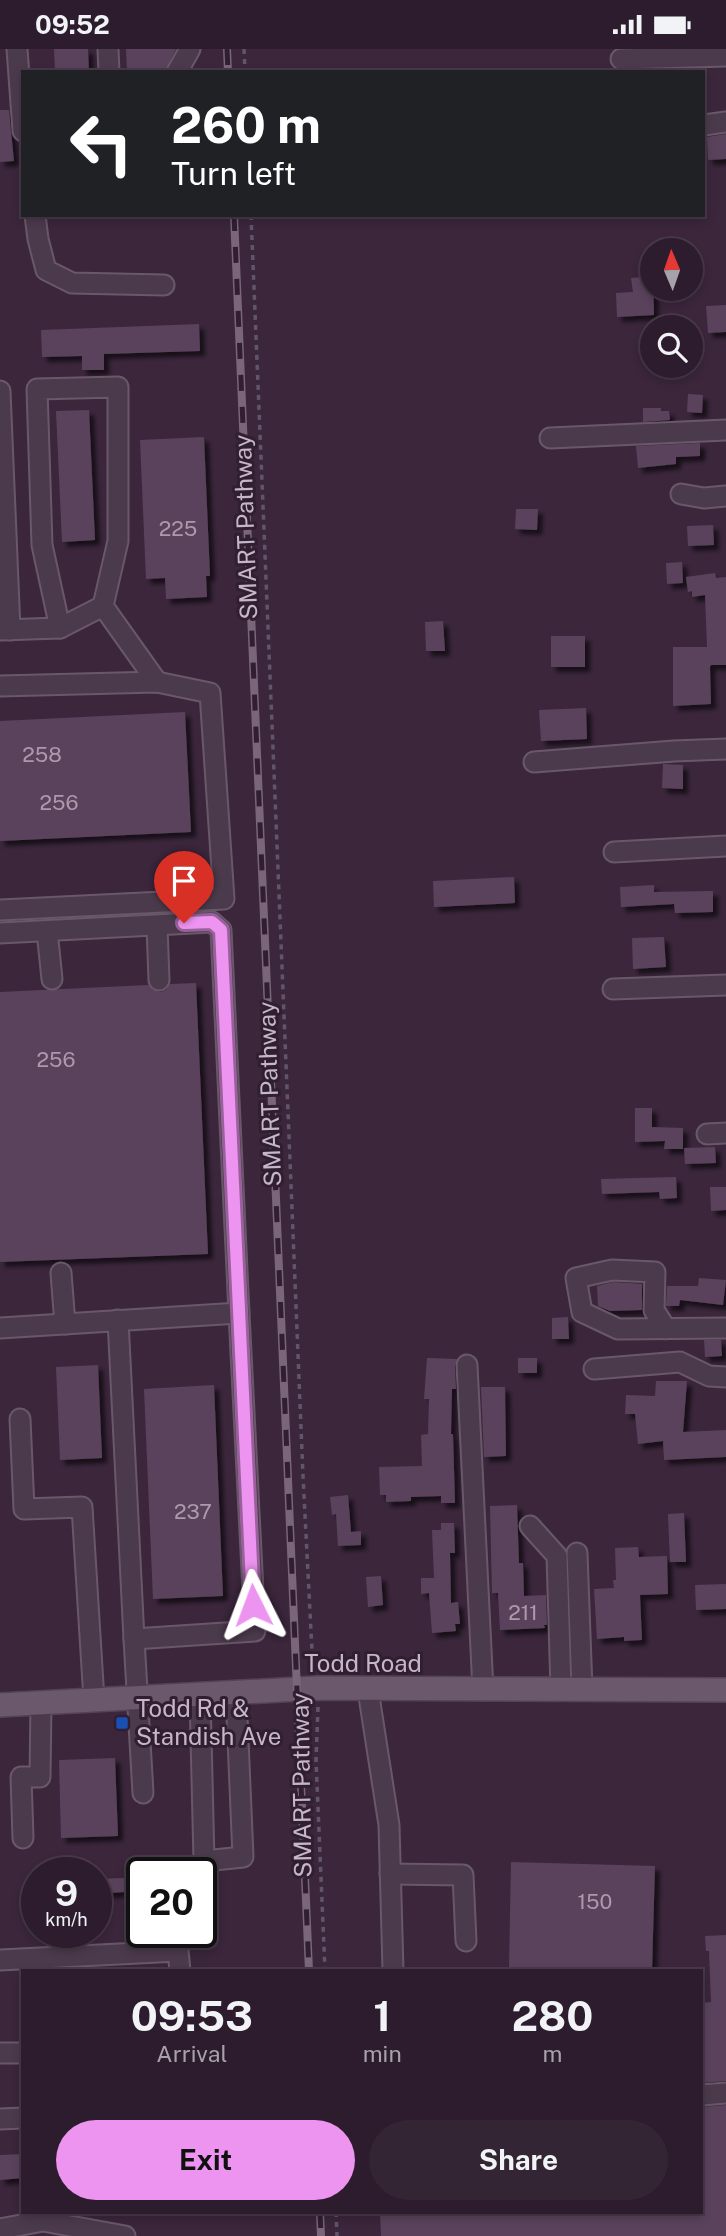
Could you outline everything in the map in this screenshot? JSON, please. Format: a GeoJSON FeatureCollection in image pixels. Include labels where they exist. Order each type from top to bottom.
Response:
{"type":"FeatureCollection","features":[{"type":"Feature","properties":{"kind":"main road","name":"Todd Road"},"geometry":{"type":"LineString","coordinates":[[0,1705],[318,1688],[726,1690]]}},
{"type":"Feature","properties":{"kind":"street"},"geometry":{"type":"LineString","coordinates":[[17,49],[21,104]]}},
{"type":"Feature","properties":{"kind":"street"},"geometry":{"type":"LineString","coordinates":[[108,49],[109,70]]}},
{"type":"Feature","properties":{"kind":"street"},"geometry":{"type":"LineString","coordinates":[[178,70],[190,49]]}},
{"type":"Feature","properties":{"kind":"street"},"geometry":{"type":"LineString","coordinates":[[621,59],[726,56]]}},
{"type":"Feature","properties":{"kind":"street"},"geometry":{"type":"LineString","coordinates":[[705,125],[726,122]]}},
{"type":"Feature","properties":{"kind":"street"},"geometry":{"type":"LineString","coordinates":[[35,217],[46,270],[72,283],[164,285]]}},
{"type":"Feature","properties":{"kind":"street"},"geometry":{"type":"LineString","coordinates":[[60,628],[42,545],[37,389],[118,387],[118,541],[103,606],[157,682]]}},
{"type":"Feature","properties":{"kind":"street"},"geometry":{"type":"LineString","coordinates":[[0,391],[5,630],[60,628],[103,606]]}},
{"type":"Feature","properties":{"kind":"street"},"geometry":{"type":"LineString","coordinates":[[550,438],[726,430]]}},
{"type":"Feature","properties":{"kind":"street"},"geometry":{"type":"LineString","coordinates":[[681,494],[704,498],[726,496]]}},
{"type":"Feature","properties":{"kind":"street"},"geometry":{"type":"LineString","coordinates":[[0,687],[157,682],[210,693],[224,899],[0,910]]}},
{"type":"Feature","properties":{"kind":"street"},"geometry":{"type":"LineString","coordinates":[[534,762],[726,749]]}},
{"type":"Feature","properties":{"kind":"street"},"geometry":{"type":"LineString","coordinates":[[614,852],[726,846]]}},
{"type":"Feature","properties":{"kind":"street"},"geometry":{"type":"LineString","coordinates":[[0,933],[212,922],[221,930],[255,1632],[134,1639]]}},
{"type":"Feature","properties":{"kind":"street"},"geometry":{"type":"LineString","coordinates":[[157,926],[159,980]]}},
{"type":"Feature","properties":{"kind":"street"},"geometry":{"type":"LineString","coordinates":[[47,931],[52,979]]}},
{"type":"Feature","properties":{"kind":"street"},"geometry":{"type":"LineString","coordinates":[[613,989],[726,985]]}},
{"type":"Feature","properties":{"kind":"street"},"geometry":{"type":"LineString","coordinates":[[666,1329],[654,1310],[655,1272],[612,1271],[576,1278],[582,1312],[618,1329],[666,1329],[726,1328]]}},
{"type":"Feature","properties":{"kind":"street"},"geometry":{"type":"LineString","coordinates":[[61,1273],[65,1324]]}},
{"type":"Feature","properties":{"kind":"street"},"geometry":{"type":"LineString","coordinates":[[0,1328],[239,1313]]}},
{"type":"Feature","properties":{"kind":"street"},"geometry":{"type":"LineString","coordinates":[[118,1321],[143,1793]]}},
{"type":"Feature","properties":{"kind":"street"},"geometry":{"type":"LineString","coordinates":[[594,1369],[680,1362],[709,1376],[726,1377]]}},
{"type":"Feature","properties":{"kind":"street"},"geometry":{"type":"LineString","coordinates":[[467,1365],[482,1690]]}},
{"type":"Feature","properties":{"kind":"street"},"geometry":{"type":"LineString","coordinates":[[20,1419],[24,1509],[82,1507],[94,1700]]}},
{"type":"Feature","properties":{"kind":"street"},"geometry":{"type":"LineString","coordinates":[[530,1527],[556,1556],[571,1690]]}},
{"type":"Feature","properties":{"kind":"street"},"geometry":{"type":"LineString","coordinates":[[571,1690],[577,1553]]}},
{"type":"Feature","properties":{"kind":"street"},"geometry":{"type":"LineString","coordinates":[[368,1690],[389,1825],[393,1969]]}},
{"type":"Feature","properties":{"kind":"street"},"geometry":{"type":"LineString","coordinates":[[200,1695],[205,1861],[243,1857],[236,1693]]}},
{"type":"Feature","properties":{"kind":"street"},"geometry":{"type":"LineString","coordinates":[[23,1838],[21,1777],[40,1777],[41,1703]]}},
{"type":"Feature","properties":{"kind":"street"},"geometry":{"type":"LineString","coordinates":[[390,1874],[463,1875],[466,1941]]}},
{"type":"Feature","properties":{"kind":"street"},"geometry":{"type":"LineString","coordinates":[[0,1959],[178,1951],[180,1969]]}},
{"type":"Feature","properties":{"kind":"street"},"geometry":{"type":"LineString","coordinates":[[0,2053],[21,2053]]}},
{"type":"Feature","properties":{"kind":"street"},"geometry":{"type":"LineString","coordinates":[[703,2095],[726,2094]]}},
{"type":"Feature","properties":{"kind":"street"},"geometry":{"type":"LineString","coordinates":[[0,2119],[21,2118]]}},
{"type":"Feature","properties":{"kind":"street"},"geometry":{"type":"LineString","coordinates":[[0,2229],[43,2221],[125,2236]]}},
{"type":"Feature","properties":{"kind":"path"},"geometry":{"type":"LineString","coordinates":[[244,49],[245,70]]}},
{"type":"Feature","properties":{"kind":"path","name":"SMART Pathway"},"geometry":{"type":"LineString","coordinates":[[251,217],[303,1476],[312,1651],[318,1688],[316,1760],[325,1969]]}},
{"type":"Feature","properties":{"kind":"path"},"geometry":{"type":"LineString","coordinates":[[336,2214],[337,2236]]}},
{"type":"Feature","properties":{"kind":"building"},"geometry":{"type":"Polygon","coordinates":[[[54,49],[88,49],[89,70],[55,70],[54,49]]]}},
{"type":"Feature","properties":{"kind":"building"},"geometry":{"type":"Polygon","coordinates":[[[126,49],[176,49],[166,70],[127,70],[126,49]]]}},
{"type":"Feature","properties":{"kind":"building"},"geometry":{"type":"Polygon","coordinates":[[[0,110],[9,110],[14,161],[0,162],[0,110]]]}},
{"type":"Feature","properties":{"kind":"building"},"geometry":{"type":"Polygon","coordinates":[[[726,134],[726,159],[708,160],[707,137],[726,134]]]}},
{"type":"Feature","properties":{"kind":"building"},"geometry":{"type":"Polygon","coordinates":[[[640,277],[640,301],[654,301],[654,315],[617,317],[616,293],[633,292],[631,278],[640,277]]]}},
{"type":"Feature","properties":{"kind":"building"},"geometry":{"type":"Polygon","coordinates":[[[726,305],[726,332],[708,333],[706,306],[726,305]]]}},
{"type":"Feature","properties":{"kind":"building"},"geometry":{"type":"Polygon","coordinates":[[[199,324],[200,351],[104,354],[104,370],[82,370],[82,356],[42,357],[41,330],[199,324]]]}},
{"type":"Feature","properties":{"kind":"building"},"geometry":{"type":"Polygon","coordinates":[[[688,394],[703,395],[702,413],[687,412],[688,394]]]}},
{"type":"Feature","properties":{"kind":"building"},"geometry":{"type":"Polygon","coordinates":[[[643,408],[669,411],[670,420],[643,422],[643,408]]]}},
{"type":"Feature","properties":{"kind":"building"},"geometry":{"type":"Polygon","coordinates":[[[89,410],[95,540],[62,542],[56,411],[89,410]]]}},
{"type":"Feature","properties":{"kind":"building"},"geometry":{"type":"Polygon","coordinates":[[[204,437],[210,576],[206,576],[207,597],[166,599],[165,578],[146,579],[140,440],[204,437]]]}},
{"type":"Feature","properties":{"kind":"building"},"geometry":{"type":"Polygon","coordinates":[[[700,443],[700,456],[676,457],[676,464],[638,468],[636,446],[700,443]]]}},
{"type":"Feature","properties":{"kind":"building"},"geometry":{"type":"Polygon","coordinates":[[[516,509],[538,509],[537,530],[515,529],[516,509]]]}},
{"type":"Feature","properties":{"kind":"building"},"geometry":{"type":"Polygon","coordinates":[[[713,525],[714,545],[688,546],[687,526],[713,525]]]}},
{"type":"Feature","properties":{"kind":"building"},"geometry":{"type":"Polygon","coordinates":[[[682,562],[683,583],[667,584],[666,563],[682,562]]]}},
{"type":"Feature","properties":{"kind":"building"},"geometry":{"type":"Polygon","coordinates":[[[715,573],[716,578],[726,577],[726,665],[710,667],[711,704],[673,706],[673,647],[707,647],[705,595],[692,597],[692,591],[688,592],[686,577],[715,573]]]}},
{"type":"Feature","properties":{"kind":"building"},"geometry":{"type":"Polygon","coordinates":[[[443,621],[445,651],[426,651],[425,622],[443,621]]]}},
{"type":"Feature","properties":{"kind":"building"},"geometry":{"type":"Polygon","coordinates":[[[551,636],[585,636],[585,667],[551,667],[551,636]]]}},
{"type":"Feature","properties":{"kind":"building"},"geometry":{"type":"Polygon","coordinates":[[[586,708],[587,739],[541,741],[539,710],[586,708]]]}},
{"type":"Feature","properties":{"kind":"building"},"geometry":{"type":"Polygon","coordinates":[[[185,712],[191,832],[0,841],[0,721],[185,712]]]}},
{"type":"Feature","properties":{"kind":"building"},"geometry":{"type":"Polygon","coordinates":[[[663,764],[683,765],[683,789],[662,788],[663,764]]]}},
{"type":"Feature","properties":{"kind":"building"},"geometry":{"type":"Polygon","coordinates":[[[514,877],[515,903],[434,907],[433,881],[514,877]]]}},
{"type":"Feature","properties":{"kind":"building"},"geometry":{"type":"Polygon","coordinates":[[[654,885],[654,892],[713,891],[713,912],[675,913],[674,904],[621,907],[620,887],[654,885]]]}},
{"type":"Feature","properties":{"kind":"building"},"geometry":{"type":"Polygon","coordinates":[[[664,937],[666,967],[633,969],[632,938],[664,937]]]}},
{"type":"Feature","properties":{"kind":"building"},"geometry":{"type":"Polygon","coordinates":[[[196,983],[208,1254],[0,1262],[0,992],[148,985],[160,992],[166,990],[170,984],[196,983]]]}},
{"type":"Feature","properties":{"kind":"building"},"geometry":{"type":"Polygon","coordinates":[[[635,1108],[652,1108],[652,1127],[683,1128],[683,1149],[664,1149],[665,1141],[635,1142],[635,1108]]]}},
{"type":"Feature","properties":{"kind":"building"},"geometry":{"type":"Polygon","coordinates":[[[715,1147],[716,1163],[685,1164],[684,1148],[715,1147]]]}},
{"type":"Feature","properties":{"kind":"building"},"geometry":{"type":"Polygon","coordinates":[[[676,1177],[677,1198],[660,1199],[659,1192],[602,1194],[601,1179],[676,1177]]]}},
{"type":"Feature","properties":{"kind":"building"},"geometry":{"type":"Polygon","coordinates":[[[710,1187],[726,1187],[726,1210],[711,1211],[710,1187]]]}},
{"type":"Feature","properties":{"kind":"building"},"geometry":{"type":"Polygon","coordinates":[[[699,1278],[726,1280],[723,1305],[680,1300],[679,1306],[666,1306],[667,1286],[698,1286],[699,1278]]]}},
{"type":"Feature","properties":{"kind":"building"},"geometry":{"type":"Polygon","coordinates":[[[613,1282],[642,1284],[642,1310],[610,1311],[598,1306],[597,1286],[613,1282]]]}},
{"type":"Feature","properties":{"kind":"building"},"geometry":{"type":"Polygon","coordinates":[[[568,1317],[569,1339],[552,1339],[552,1318],[568,1317]]]}},
{"type":"Feature","properties":{"kind":"building"},"geometry":{"type":"Polygon","coordinates":[[[704,1340],[721,1340],[722,1356],[705,1357],[704,1340]]]}},
{"type":"Feature","properties":{"kind":"building"},"geometry":{"type":"Polygon","coordinates":[[[427,1358],[457,1359],[456,1389],[452,1389],[451,1434],[455,1503],[441,1503],[441,1496],[411,1497],[411,1501],[386,1502],[386,1495],[380,1495],[379,1467],[422,1466],[421,1435],[428,1434],[429,1399],[424,1399],[427,1358]]]}},
{"type":"Feature","properties":{"kind":"building"},"geometry":{"type":"Polygon","coordinates":[[[518,1358],[537,1358],[537,1373],[518,1373],[518,1358]]]}},
{"type":"Feature","properties":{"kind":"building"},"geometry":{"type":"Polygon","coordinates":[[[98,1365],[102,1458],[60,1460],[56,1367],[98,1365]]]}},
{"type":"Feature","properties":{"kind":"building"},"geometry":{"type":"Polygon","coordinates":[[[656,1381],[687,1381],[683,1432],[726,1430],[726,1457],[664,1460],[663,1441],[638,1444],[635,1414],[625,1414],[626,1395],[655,1396],[656,1381]]]}},
{"type":"Feature","properties":{"kind":"building"},"geometry":{"type":"Polygon","coordinates":[[[214,1385],[223,1596],[153,1599],[144,1389],[214,1385]]]}},
{"type":"Feature","properties":{"kind":"building"},"geometry":{"type":"Polygon","coordinates":[[[481,1387],[505,1387],[506,1456],[484,1457],[481,1387]]]}},
{"type":"Feature","properties":{"kind":"building"},"geometry":{"type":"Polygon","coordinates":[[[348,1495],[351,1532],[361,1531],[361,1545],[338,1546],[336,1514],[332,1515],[330,1497],[348,1495]]]}},
{"type":"Feature","properties":{"kind":"building"},"geometry":{"type":"Polygon","coordinates":[[[517,1505],[519,1563],[523,1563],[524,1596],[546,1595],[547,1625],[544,1625],[545,1628],[500,1630],[498,1593],[492,1593],[490,1506],[517,1505]]]}},
{"type":"Feature","properties":{"kind":"building"},"geometry":{"type":"Polygon","coordinates":[[[684,1513],[686,1562],[670,1562],[668,1514],[684,1513]]]}},
{"type":"Feature","properties":{"kind":"building"},"geometry":{"type":"Polygon","coordinates":[[[441,1523],[454,1523],[455,1553],[450,1553],[451,1603],[458,1602],[460,1624],[455,1624],[456,1631],[432,1633],[429,1593],[421,1594],[421,1578],[434,1578],[432,1530],[441,1530],[441,1523]]]}},
{"type":"Feature","properties":{"kind":"building"},"geometry":{"type":"Polygon","coordinates":[[[638,1547],[639,1557],[667,1556],[668,1594],[640,1595],[642,1640],[624,1641],[624,1637],[597,1639],[594,1589],[614,1588],[615,1548],[638,1547]]]}},
{"type":"Feature","properties":{"kind":"building"},"geometry":{"type":"Polygon","coordinates":[[[381,1576],[383,1605],[368,1607],[366,1577],[381,1576]]]}},
{"type":"Feature","properties":{"kind":"building"},"geometry":{"type":"Polygon","coordinates":[[[726,1584],[726,1609],[696,1610],[695,1585],[726,1584]]]}},
{"type":"Feature","properties":{"kind":"building"},"geometry":{"type":"Polygon","coordinates":[[[115,1758],[118,1836],[61,1838],[59,1760],[115,1758]]]}},
{"type":"Feature","properties":{"kind":"building"},"geometry":{"type":"Polygon","coordinates":[[[511,1862],[655,1866],[652,1969],[509,1968],[511,1862]]]}},
{"type":"Feature","properties":{"kind":"building"},"geometry":{"type":"Polygon","coordinates":[[[112,1878],[125,1878],[125,1892],[112,1893],[112,1878]]]}},
{"type":"Feature","properties":{"kind":"building"},"geometry":{"type":"Polygon","coordinates":[[[726,1935],[726,2081],[703,2083],[703,2003],[711,2002],[709,1951],[706,1951],[705,1936],[726,1935]]]}},
{"type":"Feature","properties":{"kind":"building"},"geometry":{"type":"Polygon","coordinates":[[[726,2105],[726,2236],[381,2236],[380,2214],[703,2214],[703,2107],[726,2105]]]}},
{"type":"Feature","properties":{"kind":"building"},"geometry":{"type":"Polygon","coordinates":[[[21,2154],[21,2178],[0,2180],[0,2155],[21,2154]]]}},
{"type":"Feature","properties":{"kind":"railway"},"geometry":{"type":"LineString","coordinates":[[227,49],[228,70]]}},
{"type":"Feature","properties":{"kind":"railway"},"geometry":{"type":"LineString","coordinates":[[234,217],[309,1969]]}},
{"type":"Feature","properties":{"kind":"railway"},"geometry":{"type":"LineString","coordinates":[[320,2214],[321,2236]]}},
{"type":"Feature","properties":{"kind":"place","name":"Todd Rd & Standish Ave"},"geometry":{"type":"Point","coordinates":[122,1723]}},
{"type":"Feature","properties":{"kind":"route"},"geometry":{"type":"LineString","coordinates":[[184,923],[212,922],[221,930],[253,1605]]}}]}
